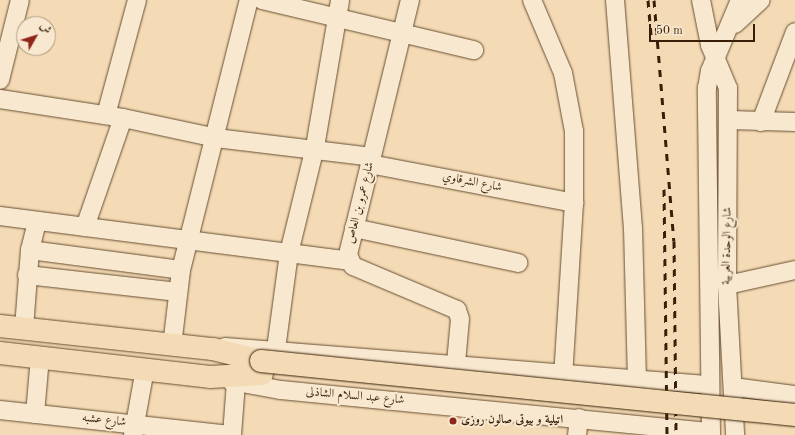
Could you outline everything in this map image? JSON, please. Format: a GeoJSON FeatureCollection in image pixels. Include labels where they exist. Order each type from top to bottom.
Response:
{"type":"FeatureCollection","features":[{"type":"Feature","properties":{"kind":"main road"},"geometry":{"type":"LineString","coordinates":[[0,326],[172,346],[213,349],[266,361],[795,430]]}},
{"type":"Feature","properties":{"kind":"main road","name":"شارع عبد السلام الشاذلى"},"geometry":{"type":"LineString","coordinates":[[0,353],[145,368],[210,377]]}},
{"type":"Feature","properties":{"kind":"main road"},"geometry":{"type":"LineString","coordinates":[[210,377],[266,361],[795,414]]}},
{"type":"Feature","properties":{"kind":"street"},"geometry":{"type":"LineString","coordinates":[[0,80],[20,0]]}},
{"type":"Feature","properties":{"kind":"street"},"geometry":{"type":"LineString","coordinates":[[85,228],[115,117],[137,0]]}},
{"type":"Feature","properties":{"kind":"street"},"geometry":{"type":"LineString","coordinates":[[172,346],[181,270],[216,138],[249,0]]}},
{"type":"Feature","properties":{"kind":"street"},"geometry":{"type":"LineString","coordinates":[[262,0],[402,35],[474,50]]}},
{"type":"Feature","properties":{"kind":"street"},"geometry":{"type":"LineString","coordinates":[[340,0],[338,19],[315,147],[289,253],[266,361],[456,363],[563,376],[637,382],[710,385]]}},
{"type":"Feature","properties":{"kind":"street","name":"شارع عمرو بن العاص"},"geometry":{"type":"LineString","coordinates":[[410,0],[354,228],[349,261],[353,266],[457,310],[460,319],[456,363]]}},
{"type":"Feature","properties":{"kind":"street"},"geometry":{"type":"LineString","coordinates":[[532,0],[554,45],[570,102],[574,138],[574,203],[563,376]]}},
{"type":"Feature","properties":{"kind":"street"},"geometry":{"type":"LineString","coordinates":[[615,0],[633,228],[637,382]]}},
{"type":"Feature","properties":{"kind":"street","name":"شارع الوحدة العربية"},"geometry":{"type":"LineString","coordinates":[[701,0],[716,60],[728,82],[730,120],[728,285],[735,435]]}},
{"type":"Feature","properties":{"kind":"street"},"geometry":{"type":"LineString","coordinates":[[716,60],[740,0]]}},
{"type":"Feature","properties":{"kind":"street"},"geometry":{"type":"LineString","coordinates":[[728,32],[748,8],[761,0]]}},
{"type":"Feature","properties":{"kind":"street"},"geometry":{"type":"LineString","coordinates":[[761,122],[795,32]]}},
{"type":"Feature","properties":{"kind":"street","name":"شارع الوحدة العربية"},"geometry":{"type":"LineString","coordinates":[[711,434],[710,237],[706,88],[716,60]]}},
{"type":"Feature","properties":{"kind":"street","name":"شارع الشرقاوي"},"geometry":{"type":"LineString","coordinates":[[0,99],[115,117],[216,138],[315,147],[574,203]]}},
{"type":"Feature","properties":{"kind":"street"},"geometry":{"type":"LineString","coordinates":[[730,120],[795,122]]}},
{"type":"Feature","properties":{"kind":"street"},"geometry":{"type":"LineString","coordinates":[[0,216],[188,242],[349,261]]}},
{"type":"Feature","properties":{"kind":"street"},"geometry":{"type":"LineString","coordinates":[[24,328],[30,250],[37,222]]}},
{"type":"Feature","properties":{"kind":"street"},"geometry":{"type":"LineString","coordinates":[[354,228],[518,263]]}},
{"type":"Feature","properties":{"kind":"street"},"geometry":{"type":"LineString","coordinates":[[710,237],[728,237]]}},
{"type":"Feature","properties":{"kind":"street"},"geometry":{"type":"LineString","coordinates":[[30,250],[181,270]]}},
{"type":"Feature","properties":{"kind":"street"},"geometry":{"type":"LineString","coordinates":[[728,285],[795,270]]}},
{"type":"Feature","properties":{"kind":"street"},"geometry":{"type":"LineString","coordinates":[[27,275],[178,292]]}},
{"type":"Feature","properties":{"kind":"street"},"geometry":{"type":"LineString","coordinates":[[35,414],[40,357]]}},
{"type":"Feature","properties":{"kind":"street"},"geometry":{"type":"LineString","coordinates":[[134,430],[145,368]]}},
{"type":"Feature","properties":{"kind":"street","name":"شارع عبد السلام الشاذلى"},"geometry":{"type":"LineString","coordinates":[[210,377],[281,390],[578,427],[711,434]]}},
{"type":"Feature","properties":{"kind":"street"},"geometry":{"type":"LineString","coordinates":[[231,435],[236,382]]}},
{"type":"Feature","properties":{"kind":"street"},"geometry":{"type":"LineString","coordinates":[[733,387],[795,396]]}},
{"type":"Feature","properties":{"kind":"street","name":"شارع عشبه"},"geometry":{"type":"LineString","coordinates":[[0,410],[35,414],[134,430],[231,435]]}},
{"type":"Feature","properties":{"kind":"railway"},"geometry":{"type":"LineString","coordinates":[[648,0],[651,36]]}},
{"type":"Feature","properties":{"kind":"railway"},"geometry":{"type":"LineString","coordinates":[[654,0],[674,241],[676,435]]}},
{"type":"Feature","properties":{"kind":"railway"},"geometry":{"type":"LineString","coordinates":[[664,189],[667,435]]}},
{"type":"Feature","properties":{"kind":"place","name":"اتيلية و بيوتى صالون روزى"},"geometry":{"type":"Point","coordinates":[453,421]}}]}
